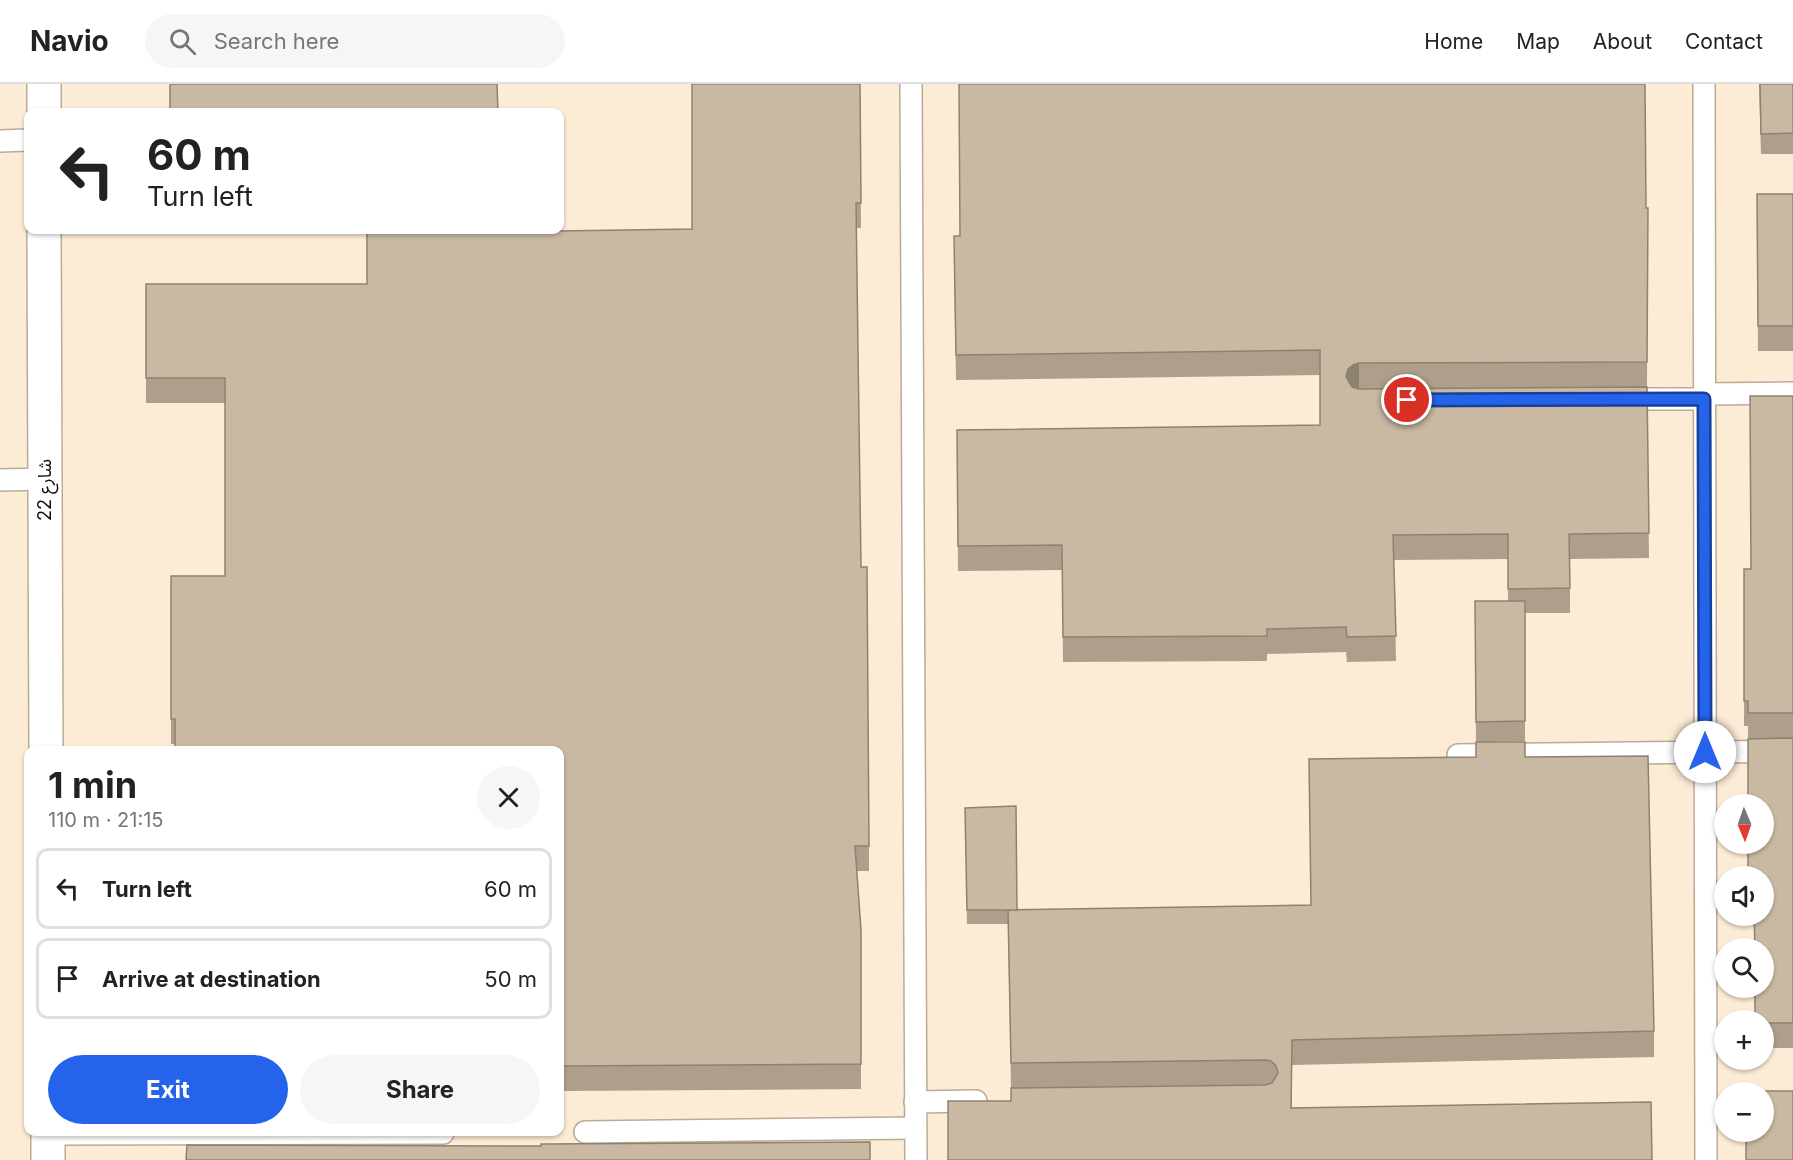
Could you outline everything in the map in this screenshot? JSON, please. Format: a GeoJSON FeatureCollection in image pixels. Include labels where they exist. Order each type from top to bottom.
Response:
{"type":"FeatureCollection","features":[{"type":"Feature","properties":{"kind":"street"},"geometry":{"type":"LineString","coordinates":[[44,84],[44,108]]}},
{"type":"Feature","properties":{"kind":"street","name":"شارع 22"},"geometry":{"type":"LineString","coordinates":[[44,234],[46,746]]}},
{"type":"Feature","properties":{"kind":"lane"},"geometry":{"type":"LineString","coordinates":[[911,84],[916,1160]]}},
{"type":"Feature","properties":{"kind":"lane"},"geometry":{"type":"LineString","coordinates":[[1704,84],[1705,752],[1715,1082]]}},
{"type":"Feature","properties":{"kind":"lane"},"geometry":{"type":"LineString","coordinates":[[0,141],[24,140]]}},
{"type":"Feature","properties":{"kind":"lane"},"geometry":{"type":"LineString","coordinates":[[1597,400],[1793,393]]}},
{"type":"Feature","properties":{"kind":"lane"},"geometry":{"type":"LineString","coordinates":[[0,480],[45,479]]}},
{"type":"Feature","properties":{"kind":"lane"},"geometry":{"type":"LineString","coordinates":[[1458,755],[1793,751]]}},
{"type":"Feature","properties":{"kind":"lane"},"geometry":{"type":"LineString","coordinates":[[915,1102],[997,1101]]}},
{"type":"Feature","properties":{"kind":"lane"},"geometry":{"type":"LineString","coordinates":[[1706,1160],[1714,1102]]}},
{"type":"Feature","properties":{"kind":"lane"},"geometry":{"type":"LineString","coordinates":[[585,1132],[915,1128]]}},
{"type":"Feature","properties":{"kind":"lane"},"geometry":{"type":"LineString","coordinates":[[48,1142],[311,1136]]}},
{"type":"Feature","properties":{"kind":"building"},"geometry":{"type":"Polygon","coordinates":[[[170,84],[497,84],[498,108],[170,108],[170,84]]]}},
{"type":"Feature","properties":{"kind":"building"},"geometry":{"type":"Polygon","coordinates":[[[692,84],[860,84],[861,203],[856,203],[861,567],[867,567],[869,846],[855,846],[861,930],[861,1064],[564,1066],[564,746],[175,746],[175,719],[171,719],[171,576],[225,576],[225,378],[146,378],[146,284],[367,284],[367,234],[564,234],[564,231],[692,229],[692,84]]]}},
{"type":"Feature","properties":{"kind":"building"},"geometry":{"type":"Polygon","coordinates":[[[959,84],[1645,84],[1646,208],[1648,208],[1647,362],[1359,363],[1348,369],[1346,377],[1352,387],[1359,389],[1647,387],[1649,533],[1569,534],[1570,588],[1508,589],[1508,534],[1393,535],[1396,636],[1347,637],[1346,627],[1267,629],[1267,636],[1063,637],[1062,545],[958,546],[957,430],[1320,425],[1320,350],[956,355],[954,236],[960,236],[959,84]]]}},
{"type":"Feature","properties":{"kind":"building"},"geometry":{"type":"Polygon","coordinates":[[[1760,84],[1793,84],[1793,133],[1761,134],[1760,84]]]}},
{"type":"Feature","properties":{"kind":"building"},"geometry":{"type":"Polygon","coordinates":[[[1757,194],[1793,194],[1793,326],[1758,326],[1757,194]]]}},
{"type":"Feature","properties":{"kind":"building"},"geometry":{"type":"Polygon","coordinates":[[[1750,396],[1793,396],[1793,713],[1748,713],[1748,701],[1744,701],[1744,569],[1751,569],[1750,396]]]}},
{"type":"Feature","properties":{"kind":"building"},"geometry":{"type":"Polygon","coordinates":[[[1475,601],[1525,601],[1525,721],[1476,722],[1475,601]]]}},
{"type":"Feature","properties":{"kind":"building"},"geometry":{"type":"Polygon","coordinates":[[[1793,738],[1793,1023],[1774,1023],[1774,1010],[1755,1010],[1755,998],[1774,998],[1774,938],[1755,938],[1754,926],[1774,926],[1774,866],[1748,866],[1748,854],[1774,854],[1774,794],[1748,794],[1748,739],[1793,738]]]}},
{"type":"Feature","properties":{"kind":"building"},"geometry":{"type":"Polygon","coordinates":[[[1476,742],[1525,742],[1525,757],[1648,756],[1654,1031],[1292,1040],[1291,1108],[1651,1102],[1652,1160],[948,1160],[948,1101],[1011,1101],[1011,1088],[1265,1085],[1272,1083],[1278,1073],[1271,1061],[1265,1060],[1011,1063],[1008,910],[1311,905],[1309,759],[1476,757],[1476,742]]]}},
{"type":"Feature","properties":{"kind":"building"},"geometry":{"type":"Polygon","coordinates":[[[1016,806],[1017,910],[967,910],[965,808],[1016,806]]]}},
{"type":"Feature","properties":{"kind":"building"},"geometry":{"type":"Polygon","coordinates":[[[1774,1091],[1793,1091],[1793,1160],[1746,1160],[1746,1142],[1774,1142],[1774,1091]]]}},
{"type":"Feature","properties":{"kind":"building"},"geometry":{"type":"Polygon","coordinates":[[[870,1142],[870,1160],[186,1160],[187,1145],[541,1146],[541,1144],[870,1142]]]}},
{"type":"Feature","properties":{"kind":"route"},"geometry":{"type":"LineString","coordinates":[[1407,400],[1704,399],[1705,752]]}}]}
